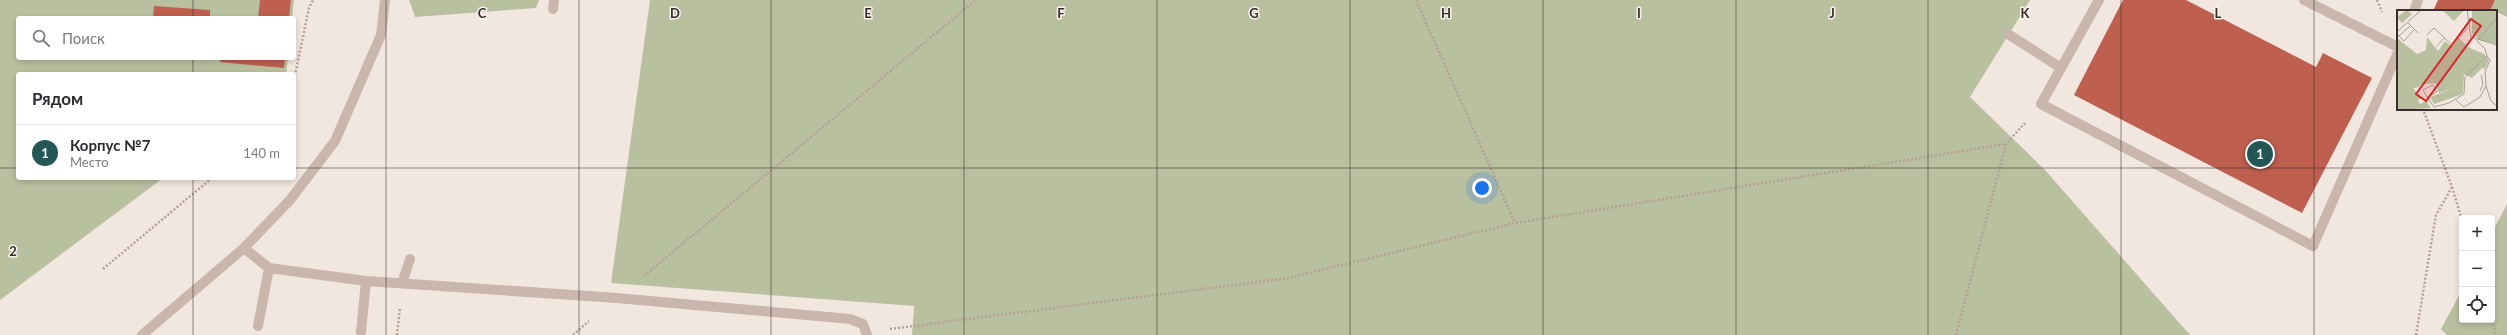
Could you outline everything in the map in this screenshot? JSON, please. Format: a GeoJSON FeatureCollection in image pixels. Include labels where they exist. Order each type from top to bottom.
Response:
{"type":"FeatureCollection","features":[{"type":"Feature","properties":{"kind":"lane"},"geometry":{"type":"LineString","coordinates":[[142,335],[244,248],[290,200],[334,141],[381,35],[385,0]]}},
{"type":"Feature","properties":{"kind":"lane"},"geometry":{"type":"LineString","coordinates":[[2099,0],[2041,104],[2313,246],[2397,54]]}},
{"type":"Feature","properties":{"kind":"lane"},"geometry":{"type":"LineString","coordinates":[[2304,0],[2397,46]]}},
{"type":"Feature","properties":{"kind":"lane"},"geometry":{"type":"LineString","coordinates":[[2414,10],[2418,0]]}},
{"type":"Feature","properties":{"kind":"lane"},"geometry":{"type":"LineString","coordinates":[[2008,34],[2061,68]]}},
{"type":"Feature","properties":{"kind":"lane"},"geometry":{"type":"LineString","coordinates":[[244,248],[269,268],[366,281],[617,298],[850,319],[863,324],[868,334]]}},
{"type":"Feature","properties":{"kind":"lane"},"geometry":{"type":"LineString","coordinates":[[402,284],[410,259]]}},
{"type":"Feature","properties":{"kind":"lane"},"geometry":{"type":"LineString","coordinates":[[258,326],[269,268]]}},
{"type":"Feature","properties":{"kind":"lane"},"geometry":{"type":"LineString","coordinates":[[361,332],[366,281]]}},
{"type":"Feature","properties":{"kind":"path"},"geometry":{"type":"LineString","coordinates":[[296,72],[309,8],[314,0]]}},
{"type":"Feature","properties":{"kind":"path"},"geometry":{"type":"LineString","coordinates":[[617,298],[976,0]]}},
{"type":"Feature","properties":{"kind":"path"},"geometry":{"type":"LineString","coordinates":[[1416,0],[1515,223]]}},
{"type":"Feature","properties":{"kind":"path"},"geometry":{"type":"LineString","coordinates":[[2423,110],[2452,187],[2460,215]]}},
{"type":"Feature","properties":{"kind":"path"},"geometry":{"type":"LineString","coordinates":[[868,334],[1288,278],[1515,223],[2006,144],[1956,335]]}},
{"type":"Feature","properties":{"kind":"path"},"geometry":{"type":"LineString","coordinates":[[103,269],[210,180]]}},
{"type":"Feature","properties":{"kind":"path"},"geometry":{"type":"LineString","coordinates":[[2416,335],[2436,215],[2452,187]]}},
{"type":"Feature","properties":{"kind":"path"},"geometry":{"type":"LineString","coordinates":[[2493,323],[2496,335]]}},
{"type":"Feature","properties":{"kind":"green space"},"geometry":{"type":"Polygon","coordinates":[[[0,0],[294,0],[292,16],[16,16],[16,60],[288,60],[286,72],[16,72],[16,180],[160,180],[0,300],[0,0]]]}},
{"type":"Feature","properties":{"kind":"green space"},"geometry":{"type":"Polygon","coordinates":[[[409,0],[539,0],[536,8],[415,17],[409,0]]]}},
{"type":"Feature","properties":{"kind":"green space"},"geometry":{"type":"Polygon","coordinates":[[[650,0],[2030,0],[1970,97],[2045,170],[2190,335],[912,335],[914,306],[611,283],[650,0]]]}},
{"type":"Feature","properties":{"kind":"green space"},"geometry":{"type":"Polygon","coordinates":[[[2495,0],[2507,0],[2507,17],[2497,12],[2497,10],[2491,9],[2495,0]]]}},
{"type":"Feature","properties":{"kind":"green space"},"geometry":{"type":"Polygon","coordinates":[[[2507,204],[2507,335],[2447,335],[2441,329],[2459,296],[2459,323],[2495,323],[2495,227],[2507,204]]]}},
{"type":"Feature","properties":{"kind":"building"},"geometry":{"type":"Polygon","coordinates":[[[260,0],[291,0],[289,16],[258,16],[260,0]]]}},
{"type":"Feature","properties":{"kind":"building"},"geometry":{"type":"Polygon","coordinates":[[[2123,0],[2186,0],[2316,67],[2323,53],[2372,78],[2302,213],[2074,95],[2123,0]]]}},
{"type":"Feature","properties":{"kind":"building"},"geometry":{"type":"Polygon","coordinates":[[[2438,0],[2495,0],[2490,10],[2433,10],[2438,0]]]}},
{"type":"Feature","properties":{"kind":"building"},"geometry":{"type":"Polygon","coordinates":[[[154,6],[210,10],[210,16],[153,16],[154,6]]]}},
{"type":"Feature","properties":{"kind":"building"},"geometry":{"type":"Polygon","coordinates":[[[220,60],[285,60],[284,68],[220,62],[220,60]]]}},
{"type":"Feature","properties":{"kind":"place","name":"Корпус №7"},"geometry":{"type":"Point","coordinates":[2260,154]}}]}
